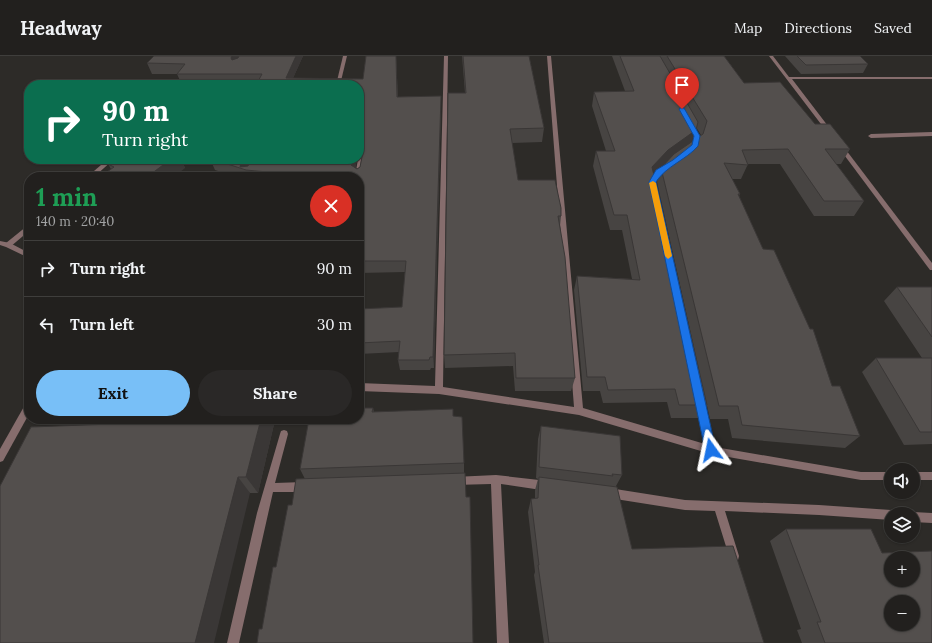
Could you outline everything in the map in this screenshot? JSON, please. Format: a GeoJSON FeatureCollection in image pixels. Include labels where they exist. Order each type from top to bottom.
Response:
{"type":"FeatureCollection","features":[{"type":"Feature","properties":{"kind":"street"},"geometry":{"type":"LineString","coordinates":[[339,80],[345,56]]}},
{"type":"Feature","properties":{"kind":"street"},"geometry":{"type":"LineString","coordinates":[[439,390],[446,56]]}},
{"type":"Feature","properties":{"kind":"street"},"geometry":{"type":"LineString","coordinates":[[549,56],[579,411]]}},
{"type":"Feature","properties":{"kind":"street"},"geometry":{"type":"LineString","coordinates":[[771,56],[790,78],[832,135]]}},
{"type":"Feature","properties":{"kind":"street"},"geometry":{"type":"LineString","coordinates":[[790,78],[932,78]]}},
{"type":"Feature","properties":{"kind":"street"},"geometry":{"type":"LineString","coordinates":[[686,116],[697,136],[695,146],[690,150]]}},
{"type":"Feature","properties":{"kind":"street"},"geometry":{"type":"LineString","coordinates":[[871,136],[932,134]]}},
{"type":"Feature","properties":{"kind":"street"},"geometry":{"type":"LineString","coordinates":[[837,142],[932,268]]}},
{"type":"Feature","properties":{"kind":"street"},"geometry":{"type":"LineString","coordinates":[[656,197],[652,182],[659,172],[675,162]]}},
{"type":"Feature","properties":{"kind":"street"},"geometry":{"type":"LineString","coordinates":[[96,172],[105,164]]}},
{"type":"Feature","properties":{"kind":"street"},"geometry":{"type":"LineString","coordinates":[[8,245],[24,232]]}},
{"type":"Feature","properties":{"kind":"street"},"geometry":{"type":"LineString","coordinates":[[0,243],[8,245],[24,253]]}},
{"type":"Feature","properties":{"kind":"street"},"geometry":{"type":"LineString","coordinates":[[364,387],[439,390],[579,411],[711,450],[861,476],[884,476]]}},
{"type":"Feature","properties":{"kind":"street"},"geometry":{"type":"LineString","coordinates":[[699,396],[711,450]]}},
{"type":"Feature","properties":{"kind":"street"},"geometry":{"type":"LineString","coordinates":[[0,458],[24,415]]}},
{"type":"Feature","properties":{"kind":"street"},"geometry":{"type":"LineString","coordinates":[[233,643],[268,488],[284,434]]}},
{"type":"Feature","properties":{"kind":"street"},"geometry":{"type":"LineString","coordinates":[[920,476],[932,476]]}},
{"type":"Feature","properties":{"kind":"street"},"geometry":{"type":"LineString","coordinates":[[440,481],[496,479],[559,487]]}},
{"type":"Feature","properties":{"kind":"street"},"geometry":{"type":"LineString","coordinates":[[496,479],[503,643]]}},
{"type":"Feature","properties":{"kind":"street"},"geometry":{"type":"LineString","coordinates":[[268,488],[313,487]]}},
{"type":"Feature","properties":{"kind":"street"},"geometry":{"type":"LineString","coordinates":[[599,492],[684,505],[820,510],[884,515]]}},
{"type":"Feature","properties":{"kind":"street"},"geometry":{"type":"LineString","coordinates":[[718,506],[737,567]]}},
{"type":"Feature","properties":{"kind":"street"},"geometry":{"type":"LineString","coordinates":[[920,517],[932,518]]}},
{"type":"Feature","properties":{"kind":"building"},"geometry":{"type":"Polygon","coordinates":[[[154,56],[232,56],[232,60],[238,58],[239,56],[296,56],[286,78],[363,79],[366,56],[396,56],[397,97],[441,96],[433,357],[430,357],[429,360],[398,360],[400,341],[364,343],[364,309],[402,307],[406,261],[364,261],[364,172],[267,172],[246,170],[227,164],[241,164],[240,167],[248,166],[249,164],[351,164],[357,169],[360,167],[361,164],[364,164],[364,80],[259,80],[262,74],[177,74],[185,64],[147,63],[154,56]]]}},
{"type":"Feature","properties":{"kind":"building"},"geometry":{"type":"Polygon","coordinates":[[[463,56],[529,56],[544,128],[510,129],[518,180],[555,180],[561,208],[561,216],[558,216],[565,257],[575,378],[516,378],[515,353],[444,355],[448,93],[466,93],[463,56]]]}},
{"type":"Feature","properties":{"kind":"building"},"geometry":{"type":"Polygon","coordinates":[[[620,56],[660,56],[698,122],[696,130],[668,150],[652,167],[707,405],[679,405],[675,389],[608,390],[605,377],[587,377],[577,276],[640,280],[627,215],[614,215],[596,151],[615,151],[594,92],[634,91],[620,56]]]}},
{"type":"Feature","properties":{"kind":"building"},"geometry":{"type":"Polygon","coordinates":[[[667,56],[724,56],[744,83],[780,82],[815,124],[830,124],[850,149],[825,149],[864,201],[824,201],[788,149],[742,150],[748,165],[724,163],[740,194],[738,194],[763,249],[774,250],[810,329],[813,329],[832,386],[840,386],[860,436],[742,425],[738,406],[719,406],[661,168],[674,154],[703,134],[707,121],[667,56]]]}},
{"type":"Feature","properties":{"kind":"building"},"geometry":{"type":"Polygon","coordinates":[[[797,56],[860,56],[868,64],[806,65],[797,56]]]}},
{"type":"Feature","properties":{"kind":"building"},"geometry":{"type":"Polygon","coordinates":[[[108,164],[164,164],[154,172],[107,172],[114,167],[108,164]]]}},
{"type":"Feature","properties":{"kind":"building"},"geometry":{"type":"Polygon","coordinates":[[[897,287],[932,287],[932,337],[897,287]]]}},
{"type":"Feature","properties":{"kind":"building"},"geometry":{"type":"Polygon","coordinates":[[[876,358],[932,358],[932,432],[920,432],[876,358]]]}},
{"type":"Feature","properties":{"kind":"building"},"geometry":{"type":"Polygon","coordinates":[[[364,408],[373,408],[372,412],[453,409],[453,416],[462,417],[464,463],[300,469],[308,424],[364,424],[364,408]]]}},
{"type":"Feature","properties":{"kind":"building"},"geometry":{"type":"Polygon","coordinates":[[[111,424],[260,424],[246,477],[238,477],[195,643],[0,643],[0,486],[31,427],[111,424]]]}},
{"type":"Feature","properties":{"kind":"building"},"geometry":{"type":"Polygon","coordinates":[[[541,426],[620,436],[622,475],[612,474],[613,476],[539,467],[541,426]]]}},
{"type":"Feature","properties":{"kind":"building"},"geometry":{"type":"Polygon","coordinates":[[[465,473],[466,497],[470,497],[473,643],[257,643],[259,629],[262,629],[273,567],[276,567],[288,505],[292,505],[296,479],[465,473]]]}},
{"type":"Feature","properties":{"kind":"building"},"geometry":{"type":"Polygon","coordinates":[[[539,477],[617,487],[632,549],[733,546],[764,643],[549,643],[538,565],[531,499],[538,498],[539,477]]]}},
{"type":"Feature","properties":{"kind":"building"},"geometry":{"type":"Polygon","coordinates":[[[786,529],[871,529],[882,553],[884,553],[884,587],[920,587],[920,551],[932,551],[932,643],[825,643],[817,622],[821,622],[786,529]]]}},
{"type":"Feature","properties":{"kind":"slow traffic"},"geometry":{"type":"LineString","coordinates":[[653,183],[668,256]]}},
{"type":"Feature","properties":{"kind":"route"},"geometry":{"type":"LineString","coordinates":[[682,109],[697,136],[695,146],[675,162],[659,172],[652,182],[711,450]]}}]}
